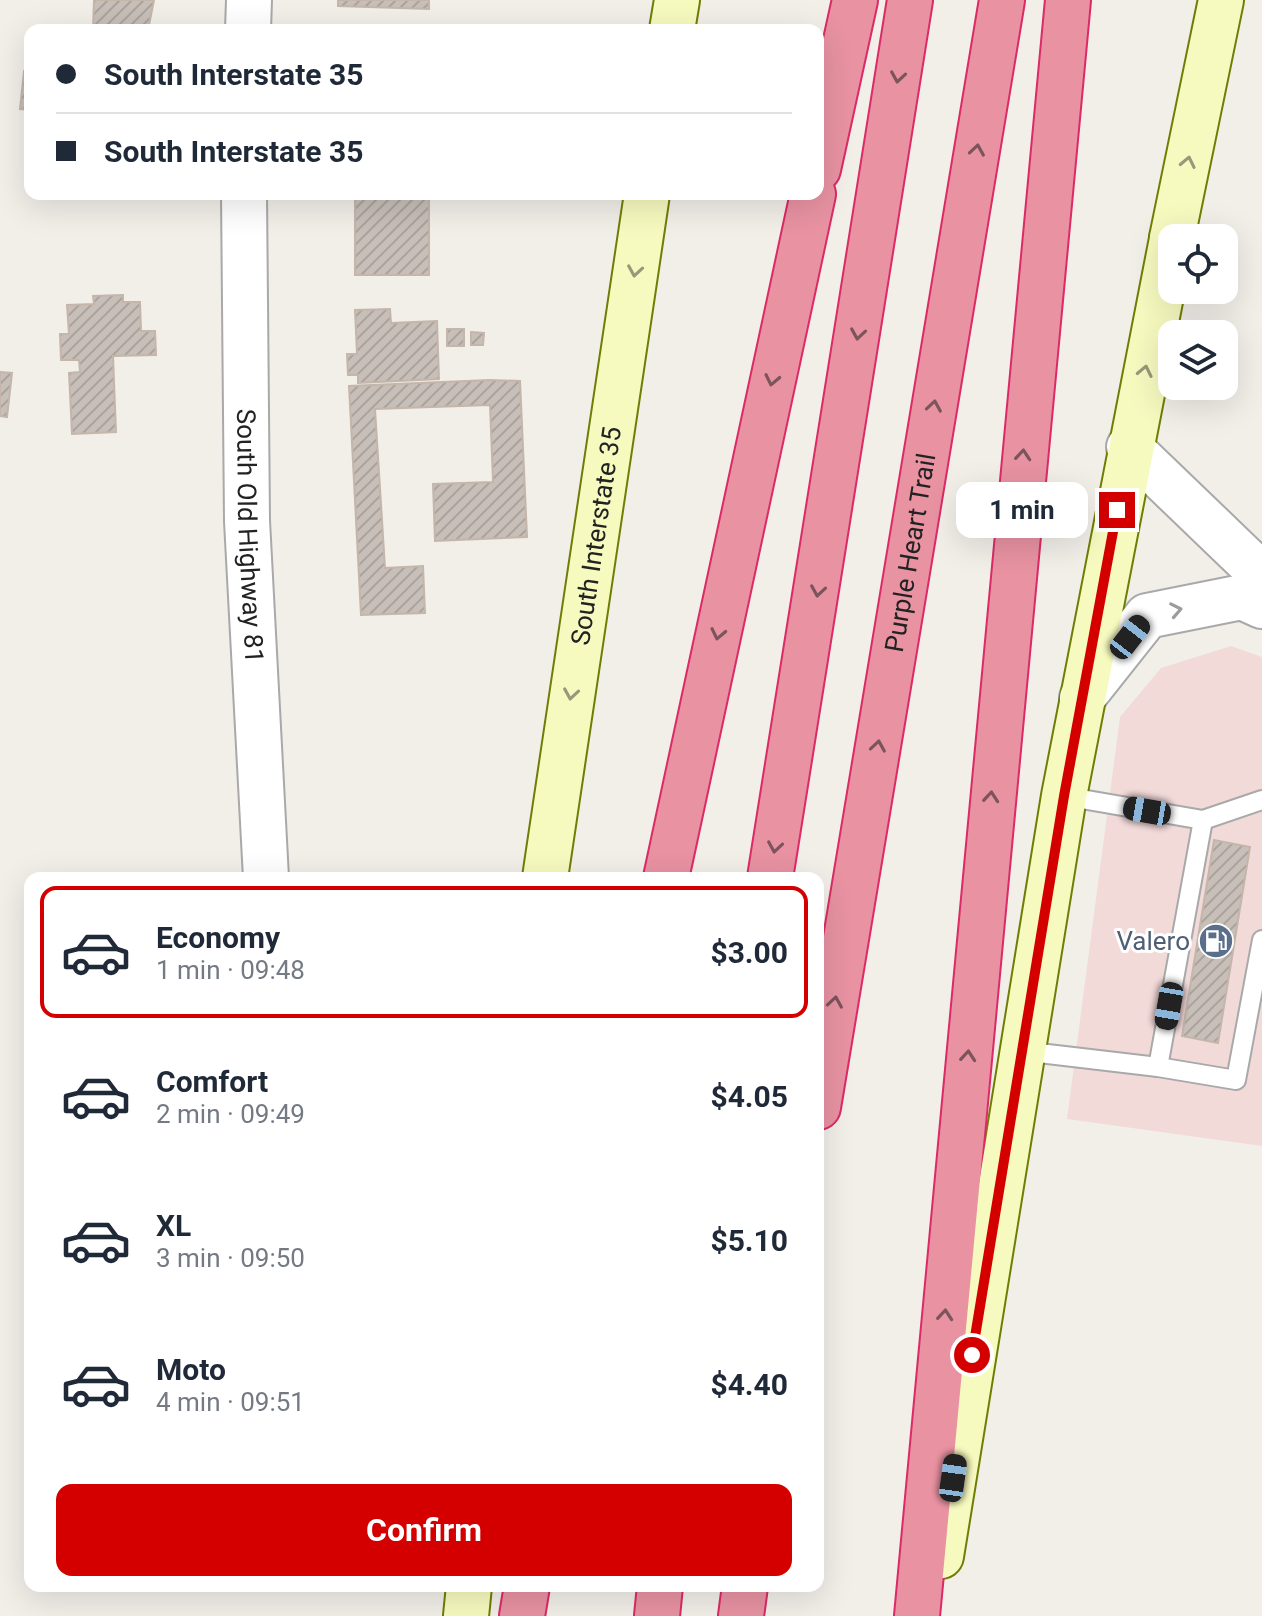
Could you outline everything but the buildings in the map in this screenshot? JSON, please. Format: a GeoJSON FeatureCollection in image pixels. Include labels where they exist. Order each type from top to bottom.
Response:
{"type":"FeatureCollection","features":[{"type":"Feature","properties":{"kind":"highway"},"geometry":{"type":"LineString","coordinates":[[824,142],[855,0]]}},
{"type":"Feature","properties":{"kind":"highway"},"geometry":{"type":"LineString","coordinates":[[771,872],[910,0]]}},
{"type":"Feature","properties":{"kind":"highway","name":"Purple Heart Trail"},"geometry":{"type":"LineString","coordinates":[[824,1071],[1002,0]]}},
{"type":"Feature","properties":{"kind":"highway"},"geometry":{"type":"LineString","coordinates":[[917,1616],[1068,0]]}},
{"type":"Feature","properties":{"kind":"highway"},"geometry":{"type":"LineString","coordinates":[[667,872],[812,200]]}},
{"type":"Feature","properties":{"kind":"highway"},"geometry":{"type":"LineString","coordinates":[[522,1616],[526,1592]]}},
{"type":"Feature","properties":{"kind":"highway"},"geometry":{"type":"LineString","coordinates":[[657,1616],[659,1592]]}},
{"type":"Feature","properties":{"kind":"highway"},"geometry":{"type":"LineString","coordinates":[[741,1616],[744,1592]]}},
{"type":"Feature","properties":{"kind":"main road"},"geometry":{"type":"LineString","coordinates":[[673,24],[677,0]]}},
{"type":"Feature","properties":{"kind":"main road"},"geometry":{"type":"LineString","coordinates":[[1175,224],[1221,0]]}},
{"type":"Feature","properties":{"kind":"main road","name":"South Interstate 35"},"geometry":{"type":"LineString","coordinates":[[546,872],[646,200]]}},
{"type":"Feature","properties":{"kind":"main road"},"geometry":{"type":"LineString","coordinates":[[931,1616],[1064,796],[1158,304]]}},
{"type":"Feature","properties":{"kind":"main road"},"geometry":{"type":"LineString","coordinates":[[466,1616],[468,1592]]}},
{"type":"Feature","properties":{"kind":"street"},"geometry":{"type":"LineString","coordinates":[[248,24],[249,0]]}},
{"type":"Feature","properties":{"kind":"street","name":"South Old Highway 81"},"geometry":{"type":"LineString","coordinates":[[244,200],[247,521],[266,872]]}},
{"type":"Feature","properties":{"kind":"street"},"geometry":{"type":"LineString","coordinates":[[1129,447],[1262,575]]}},
{"type":"Feature","properties":{"kind":"street"},"geometry":{"type":"LineString","coordinates":[[1082,698],[1147,616],[1242,597],[1262,606]]}},
{"type":"Feature","properties":{"kind":"lane"},"geometry":{"type":"LineString","coordinates":[[1064,796],[1203,820],[1262,800]]}},
{"type":"Feature","properties":{"kind":"lane"},"geometry":{"type":"LineString","coordinates":[[1158,1067],[1203,820]]}},
{"type":"Feature","properties":{"kind":"lane"},"geometry":{"type":"LineString","coordinates":[[1022,1051],[1158,1067],[1236,1080],[1262,940]]}},
{"type":"Feature","properties":{"kind":"shaded area"},"geometry":{"type":"Polygon","coordinates":[[[1231,646],[1262,657],[1262,1146],[1067,1119],[1120,717],[1161,668],[1231,646]]]}},
{"type":"Feature","properties":{"kind":"place","name":"Valero"},"geometry":{"type":"Point","coordinates":[1216,941]}},
{"type":"Feature","properties":{"kind":"route"},"geometry":{"type":"LineString","coordinates":[[972,1355],[1064,796],[1117,510]]}}]}
